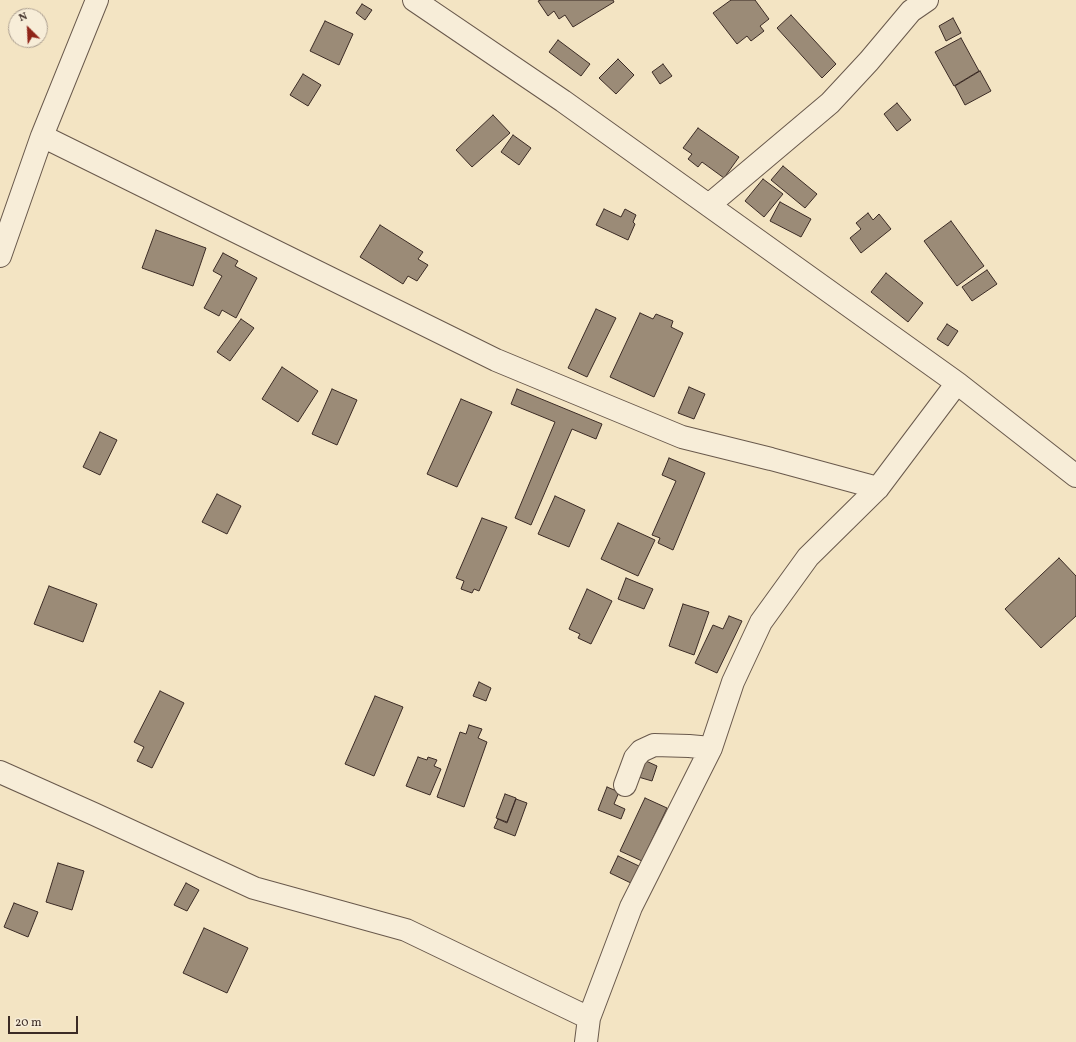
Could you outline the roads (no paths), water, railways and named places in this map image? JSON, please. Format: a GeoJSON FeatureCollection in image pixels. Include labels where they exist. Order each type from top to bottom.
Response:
{"type":"FeatureCollection","features":[{"type":"Feature","properties":{"kind":"street"},"geometry":{"type":"LineString","coordinates":[[0,256],[42,136],[97,0]]}},
{"type":"Feature","properties":{"kind":"street"},"geometry":{"type":"LineString","coordinates":[[708,205],[830,103],[869,61],[911,11],[927,0]]}},
{"type":"Feature","properties":{"kind":"street"},"geometry":{"type":"LineString","coordinates":[[418,1],[563,101],[957,383],[1076,476]]}},
{"type":"Feature","properties":{"kind":"street"},"geometry":{"type":"LineString","coordinates":[[42,136],[503,363],[682,437],[878,488]]}},
{"type":"Feature","properties":{"kind":"street"},"geometry":{"type":"LineString","coordinates":[[586,1042],[589,1018],[631,907],[711,748],[733,682],[761,622],[808,557],[878,488],[957,383]]}},
{"type":"Feature","properties":{"kind":"street"},"geometry":{"type":"LineString","coordinates":[[626,785],[635,758],[641,751],[654,745],[711,748]]}},
{"type":"Feature","properties":{"kind":"street"},"geometry":{"type":"LineString","coordinates":[[0,772],[254,888],[406,930],[589,1018]]}}]}
